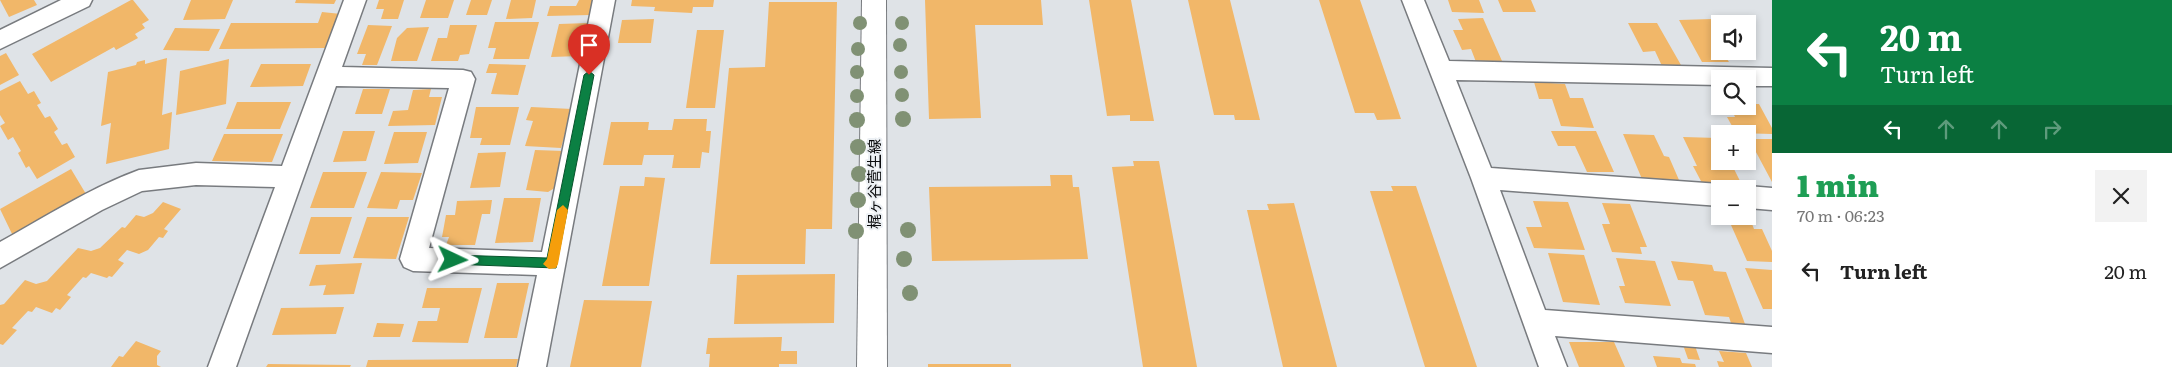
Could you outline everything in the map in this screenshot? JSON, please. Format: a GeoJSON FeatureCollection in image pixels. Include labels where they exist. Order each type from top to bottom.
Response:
{"type":"FeatureCollection","features":[{"type":"Feature","properties":{"kind":"street"},"geometry":{"type":"LineString","coordinates":[[0,40],[81,0]]}},
{"type":"Feature","properties":{"kind":"street"},"geometry":{"type":"LineString","coordinates":[[222,367],[355,0]]}},
{"type":"Feature","properties":{"kind":"street"},"geometry":{"type":"LineString","coordinates":[[532,367],[604,0]]}},
{"type":"Feature","properties":{"kind":"street","name":"梶ヶ谷菅生線"},"geometry":{"type":"LineString","coordinates":[[872,367],[874,0]]}},
{"type":"Feature","properties":{"kind":"street"},"geometry":{"type":"LineString","coordinates":[[1413,0],[1483,178],[1553,367]]}},
{"type":"Feature","properties":{"kind":"street"},"geometry":{"type":"LineString","coordinates":[[1440,70],[1772,77]]}},
{"type":"Feature","properties":{"kind":"street"},"geometry":{"type":"LineString","coordinates":[[328,76],[464,79],[413,259],[552,264]]}},
{"type":"Feature","properties":{"kind":"street"},"geometry":{"type":"LineString","coordinates":[[0,256],[92,202],[139,181],[196,174],[291,176]]}},
{"type":"Feature","properties":{"kind":"street"},"geometry":{"type":"LineString","coordinates":[[1483,178],[1711,194]]}},
{"type":"Feature","properties":{"kind":"street"},"geometry":{"type":"LineString","coordinates":[[1756,198],[1772,199]]}},
{"type":"Feature","properties":{"kind":"street"},"geometry":{"type":"LineString","coordinates":[[1536,322],[1772,340]]}},
{"type":"Feature","properties":{"kind":"building"},"geometry":{"type":"Polygon","coordinates":[[[0,0],[34,0],[37,5],[9,17],[0,0]]]}},
{"type":"Feature","properties":{"kind":"building"},"geometry":{"type":"Polygon","coordinates":[[[131,0],[149,20],[142,24],[145,28],[135,34],[138,38],[116,50],[114,47],[51,82],[32,54],[131,0]]]}},
{"type":"Feature","properties":{"kind":"building"},"geometry":{"type":"Polygon","coordinates":[[[191,0],[233,0],[225,19],[183,20],[191,0]]]}},
{"type":"Feature","properties":{"kind":"building"},"geometry":{"type":"Polygon","coordinates":[[[296,0],[336,0],[334,4],[295,3],[296,0]]]}},
{"type":"Feature","properties":{"kind":"building"},"geometry":{"type":"Polygon","coordinates":[[[379,0],[404,0],[398,19],[381,19],[384,9],[376,9],[379,0]]]}},
{"type":"Feature","properties":{"kind":"building"},"geometry":{"type":"Polygon","coordinates":[[[426,0],[454,0],[448,18],[420,18],[426,0]]]}},
{"type":"Feature","properties":{"kind":"building"},"geometry":{"type":"Polygon","coordinates":[[[471,0],[492,0],[487,15],[466,15],[471,0]]]}},
{"type":"Feature","properties":{"kind":"building"},"geometry":{"type":"Polygon","coordinates":[[[511,0],[536,0],[532,18],[506,19],[511,0]]]}},
{"type":"Feature","properties":{"kind":"building"},"geometry":{"type":"Polygon","coordinates":[[[579,0],[593,0],[590,15],[547,16],[550,6],[576,6],[579,0]]]}},
{"type":"Feature","properties":{"kind":"building"},"geometry":{"type":"Polygon","coordinates":[[[632,0],[714,0],[713,7],[693,7],[692,13],[654,11],[655,7],[631,6],[632,0]]]}},
{"type":"Feature","properties":{"kind":"building"},"geometry":{"type":"Polygon","coordinates":[[[925,0],[1041,0],[1043,25],[975,25],[981,118],[929,119],[925,0]]]}},
{"type":"Feature","properties":{"kind":"building"},"geometry":{"type":"Polygon","coordinates":[[[1089,0],[1131,0],[1154,121],[1130,121],[1130,115],[1107,116],[1089,0]]]}},
{"type":"Feature","properties":{"kind":"building"},"geometry":{"type":"Polygon","coordinates":[[[1188,0],[1230,0],[1260,120],[1235,120],[1234,115],[1214,115],[1188,0]]]}},
{"type":"Feature","properties":{"kind":"building"},"geometry":{"type":"Polygon","coordinates":[[[1319,0],[1360,0],[1401,119],[1377,120],[1374,113],[1355,113],[1319,0]]]}},
{"type":"Feature","properties":{"kind":"building"},"geometry":{"type":"Polygon","coordinates":[[[1448,0],[1479,0],[1484,13],[1452,12],[1448,0]]]}},
{"type":"Feature","properties":{"kind":"building"},"geometry":{"type":"Polygon","coordinates":[[[1498,0],[1531,0],[1536,12],[1503,12],[1498,0]]]}},
{"type":"Feature","properties":{"kind":"building"},"geometry":{"type":"Polygon","coordinates":[[[769,2],[837,2],[832,229],[806,229],[805,264],[710,264],[729,68],[765,67],[769,2]]]}},
{"type":"Feature","properties":{"kind":"building"},"geometry":{"type":"Polygon","coordinates":[[[322,12],[341,14],[331,42],[327,42],[325,48],[219,49],[231,23],[318,23],[322,12]]]}},
{"type":"Feature","properties":{"kind":"building"},"geometry":{"type":"Polygon","coordinates":[[[1483,18],[1502,61],[1476,62],[1471,49],[1462,50],[1453,30],[1463,30],[1458,19],[1483,18]]]}},
{"type":"Feature","properties":{"kind":"building"},"geometry":{"type":"Polygon","coordinates":[[[654,19],[651,43],[618,43],[622,20],[654,19]]]}},
{"type":"Feature","properties":{"kind":"building"},"geometry":{"type":"Polygon","coordinates":[[[1711,19],[1711,60],[1728,60],[1729,62],[1702,62],[1679,20],[1711,19]]]}},
{"type":"Feature","properties":{"kind":"building"},"geometry":{"type":"Polygon","coordinates":[[[495,22],[539,22],[529,59],[493,59],[496,48],[488,48],[495,22]]]}},
{"type":"Feature","properties":{"kind":"building"},"geometry":{"type":"Polygon","coordinates":[[[589,23],[587,32],[583,33],[580,56],[551,57],[559,24],[589,23]]]}},
{"type":"Feature","properties":{"kind":"building"},"geometry":{"type":"Polygon","coordinates":[[[1628,23],[1657,23],[1681,65],[1662,66],[1655,51],[1643,52],[1628,23]]]}},
{"type":"Feature","properties":{"kind":"building"},"geometry":{"type":"Polygon","coordinates":[[[368,25],[392,26],[377,65],[362,65],[366,54],[357,54],[368,25]]]}},
{"type":"Feature","properties":{"kind":"building"},"geometry":{"type":"Polygon","coordinates":[[[450,25],[477,25],[469,54],[460,55],[458,61],[431,61],[438,38],[447,38],[450,25]]]}},
{"type":"Feature","properties":{"kind":"building"},"geometry":{"type":"Polygon","coordinates":[[[429,27],[417,61],[391,61],[397,38],[407,28],[429,27]]]}},
{"type":"Feature","properties":{"kind":"building"},"geometry":{"type":"Polygon","coordinates":[[[175,28],[220,29],[209,51],[163,50],[175,28]]]}},
{"type":"Feature","properties":{"kind":"building"},"geometry":{"type":"Polygon","coordinates":[[[697,30],[724,30],[715,108],[686,108],[697,30]]]}},
{"type":"Feature","properties":{"kind":"building"},"geometry":{"type":"Polygon","coordinates":[[[6,53],[19,75],[0,85],[0,56],[6,53]]]}},
{"type":"Feature","properties":{"kind":"building"},"geometry":{"type":"Polygon","coordinates":[[[167,58],[162,115],[172,112],[169,149],[106,164],[111,123],[101,126],[108,72],[136,65],[137,62],[145,60],[145,64],[167,58]]]}},
{"type":"Feature","properties":{"kind":"building"},"geometry":{"type":"Polygon","coordinates":[[[229,59],[226,104],[176,115],[180,71],[229,59]]]}},
{"type":"Feature","properties":{"kind":"building"},"geometry":{"type":"Polygon","coordinates":[[[261,64],[311,64],[303,86],[250,87],[261,64]]]}},
{"type":"Feature","properties":{"kind":"building"},"geometry":{"type":"Polygon","coordinates":[[[489,64],[526,65],[518,95],[491,94],[497,73],[486,73],[489,64]]]}},
{"type":"Feature","properties":{"kind":"building"},"geometry":{"type":"Polygon","coordinates":[[[20,81],[28,94],[34,91],[41,103],[37,105],[45,118],[50,116],[58,129],[54,132],[62,145],[67,143],[75,157],[37,179],[29,166],[26,168],[18,153],[21,151],[13,137],[8,140],[0,126],[5,123],[0,115],[0,91],[20,81]]]}},
{"type":"Feature","properties":{"kind":"building"},"geometry":{"type":"Polygon","coordinates":[[[1534,82],[1565,84],[1570,98],[1583,98],[1594,128],[1561,126],[1552,99],[1539,99],[1534,82]]]}},
{"type":"Feature","properties":{"kind":"building"},"geometry":{"type":"Polygon","coordinates":[[[363,89],[390,89],[382,114],[355,114],[363,89]]]}},
{"type":"Feature","properties":{"kind":"building"},"geometry":{"type":"Polygon","coordinates":[[[431,89],[429,97],[442,97],[435,125],[388,126],[393,111],[408,110],[413,90],[431,89]]]}},
{"type":"Feature","properties":{"kind":"building"},"geometry":{"type":"Polygon","coordinates":[[[237,102],[291,102],[280,129],[226,129],[237,102]]]}},
{"type":"Feature","properties":{"kind":"building"},"geometry":{"type":"Polygon","coordinates":[[[1756,104],[1759,104],[1772,128],[1772,134],[1756,134],[1756,125],[1732,125],[1727,117],[1735,117],[1734,115],[1756,115],[1756,104]]]}},
{"type":"Feature","properties":{"kind":"building"},"geometry":{"type":"Polygon","coordinates":[[[476,107],[519,107],[510,145],[480,145],[482,138],[470,138],[476,107]]]}},
{"type":"Feature","properties":{"kind":"building"},"geometry":{"type":"Polygon","coordinates":[[[531,107],[572,109],[561,148],[525,146],[533,121],[526,120],[531,107]]]}},
{"type":"Feature","properties":{"kind":"building"},"geometry":{"type":"Polygon","coordinates":[[[674,119],[707,119],[706,131],[711,131],[709,153],[702,152],[700,168],[672,168],[674,155],[644,155],[642,165],[603,165],[611,122],[649,122],[648,130],[672,130],[674,119]]]}},
{"type":"Feature","properties":{"kind":"building"},"geometry":{"type":"Polygon","coordinates":[[[343,131],[375,131],[366,161],[333,162],[343,131]]]}},
{"type":"Feature","properties":{"kind":"building"},"geometry":{"type":"Polygon","coordinates":[[[1551,131],[1596,131],[1614,172],[1587,172],[1575,146],[1558,146],[1551,131]]]}},
{"type":"Feature","properties":{"kind":"building"},"geometry":{"type":"Polygon","coordinates":[[[394,132],[427,132],[418,163],[384,164],[394,132]]]}},
{"type":"Feature","properties":{"kind":"building"},"geometry":{"type":"Polygon","coordinates":[[[224,134],[283,134],[272,162],[212,161],[224,134]]]}},
{"type":"Feature","properties":{"kind":"building"},"geometry":{"type":"Polygon","coordinates":[[[1623,134],[1654,135],[1664,156],[1669,157],[1679,180],[1642,179],[1623,134]]]}},
{"type":"Feature","properties":{"kind":"building"},"geometry":{"type":"Polygon","coordinates":[[[1683,137],[1711,138],[1711,170],[1734,170],[1740,180],[1711,180],[1711,183],[1702,183],[1693,166],[1697,166],[1683,137]]]}},
{"type":"Feature","properties":{"kind":"building"},"geometry":{"type":"Polygon","coordinates":[[[1756,139],[1772,139],[1772,182],[1756,152],[1756,139]]]}},
{"type":"Feature","properties":{"kind":"building"},"geometry":{"type":"Polygon","coordinates":[[[535,150],[564,151],[558,186],[548,192],[526,190],[535,150]]]}},
{"type":"Feature","properties":{"kind":"building"},"geometry":{"type":"Polygon","coordinates":[[[506,152],[500,187],[470,188],[478,153],[506,152]]]}},
{"type":"Feature","properties":{"kind":"building"},"geometry":{"type":"Polygon","coordinates":[[[1133,161],[1159,161],[1197,367],[1143,367],[1112,167],[1134,166],[1133,161]]]}},
{"type":"Feature","properties":{"kind":"building"},"geometry":{"type":"Polygon","coordinates":[[[71,169],[86,194],[13,236],[0,209],[71,169]]]}},
{"type":"Feature","properties":{"kind":"building"},"geometry":{"type":"Polygon","coordinates":[[[323,172],[367,172],[354,208],[310,208],[323,172]]]}},
{"type":"Feature","properties":{"kind":"building"},"geometry":{"type":"Polygon","coordinates":[[[381,172],[422,173],[413,200],[400,200],[397,209],[367,208],[381,172]]]}},
{"type":"Feature","properties":{"kind":"building"},"geometry":{"type":"Polygon","coordinates":[[[1050,175],[1072,175],[1073,187],[1079,187],[1088,259],[932,261],[929,187],[1051,186],[1050,175]]]}},
{"type":"Feature","properties":{"kind":"building"},"geometry":{"type":"Polygon","coordinates":[[[645,177],[665,178],[649,286],[602,286],[620,186],[644,186],[645,177]]]}},
{"type":"Feature","properties":{"kind":"building"},"geometry":{"type":"Polygon","coordinates":[[[1391,186],[1416,186],[1477,367],[1425,367],[1370,191],[1393,191],[1391,186]]]}},
{"type":"Feature","properties":{"kind":"building"},"geometry":{"type":"Polygon","coordinates":[[[504,198],[541,198],[533,242],[495,243],[504,198]]]}},
{"type":"Feature","properties":{"kind":"building"},"geometry":{"type":"Polygon","coordinates":[[[492,200],[490,214],[482,214],[475,245],[446,245],[449,237],[442,237],[446,215],[455,215],[457,201],[492,200]]]}},
{"type":"Feature","properties":{"kind":"building"},"geometry":{"type":"Polygon","coordinates":[[[1533,201],[1568,202],[1585,250],[1534,248],[1526,227],[1542,227],[1533,201]]]}},
{"type":"Feature","properties":{"kind":"building"},"geometry":{"type":"Polygon","coordinates":[[[163,202],[181,209],[164,229],[168,231],[163,238],[159,237],[148,250],[139,254],[127,250],[118,260],[124,263],[112,277],[109,276],[107,278],[91,273],[86,278],[83,277],[67,295],[71,297],[60,310],[56,308],[52,313],[36,307],[32,312],[28,311],[12,328],[17,330],[3,345],[0,344],[0,305],[4,304],[25,280],[36,284],[47,281],[78,248],[91,251],[100,248],[122,227],[125,228],[136,215],[144,217],[153,213],[163,202]]]}},
{"type":"Feature","properties":{"kind":"building"},"geometry":{"type":"Polygon","coordinates":[[[1294,203],[1337,367],[1283,367],[1247,210],[1269,210],[1267,204],[1294,203]]]}},
{"type":"Feature","properties":{"kind":"building"},"geometry":{"type":"Polygon","coordinates":[[[1602,203],[1630,204],[1647,247],[1640,247],[1642,254],[1612,252],[1602,224],[1610,224],[1602,203]]]}},
{"type":"Feature","properties":{"kind":"building"},"geometry":{"type":"Polygon","coordinates":[[[311,217],[352,217],[340,254],[299,254],[311,217]]]}},
{"type":"Feature","properties":{"kind":"building"},"geometry":{"type":"Polygon","coordinates":[[[367,217],[409,217],[396,259],[353,258],[367,217]]]}},
{"type":"Feature","properties":{"kind":"building"},"geometry":{"type":"Polygon","coordinates":[[[1731,225],[1752,225],[1754,229],[1762,229],[1772,251],[1772,262],[1747,261],[1731,225]]]}},
{"type":"Feature","properties":{"kind":"building"},"geometry":{"type":"Polygon","coordinates":[[[1548,253],[1584,255],[1600,305],[1563,302],[1548,253]]]}},
{"type":"Feature","properties":{"kind":"building"},"geometry":{"type":"Polygon","coordinates":[[[1616,258],[1655,261],[1671,306],[1625,303],[1619,286],[1625,286],[1616,258]]]}},
{"type":"Feature","properties":{"kind":"building"},"geometry":{"type":"Polygon","coordinates":[[[1671,261],[1712,265],[1714,271],[1726,272],[1745,324],[1731,323],[1729,317],[1705,315],[1693,281],[1678,280],[1671,261]]]}},
{"type":"Feature","properties":{"kind":"building"},"geometry":{"type":"Polygon","coordinates":[[[362,263],[354,294],[323,295],[326,285],[309,286],[316,265],[362,263]]]}},
{"type":"Feature","properties":{"kind":"building"},"geometry":{"type":"Polygon","coordinates":[[[1745,268],[1772,270],[1772,309],[1763,309],[1745,268]]]}},
{"type":"Feature","properties":{"kind":"building"},"geometry":{"type":"Polygon","coordinates":[[[835,274],[834,323],[734,324],[737,275],[835,274]]]}},
{"type":"Feature","properties":{"kind":"building"},"geometry":{"type":"Polygon","coordinates":[[[497,283],[529,283],[517,338],[484,338],[497,283]]]}},
{"type":"Feature","properties":{"kind":"building"},"geometry":{"type":"Polygon","coordinates":[[[427,288],[482,288],[468,343],[412,342],[418,321],[437,321],[440,308],[422,308],[427,288]]]}},
{"type":"Feature","properties":{"kind":"building"},"geometry":{"type":"Polygon","coordinates":[[[584,300],[652,301],[641,367],[570,367],[584,300]]]}},
{"type":"Feature","properties":{"kind":"building"},"geometry":{"type":"Polygon","coordinates":[[[344,307],[336,334],[272,335],[281,308],[344,307]]]}},
{"type":"Feature","properties":{"kind":"building"},"geometry":{"type":"Polygon","coordinates":[[[377,323],[404,324],[400,337],[373,337],[377,323]]]}},
{"type":"Feature","properties":{"kind":"building"},"geometry":{"type":"Polygon","coordinates":[[[782,337],[781,351],[797,351],[797,364],[779,364],[779,367],[709,367],[710,354],[706,354],[708,338],[782,337]]]}},
{"type":"Feature","properties":{"kind":"building"},"geometry":{"type":"Polygon","coordinates":[[[136,341],[161,351],[157,356],[157,365],[161,367],[111,367],[119,356],[123,357],[136,341]]]}},
{"type":"Feature","properties":{"kind":"building"},"geometry":{"type":"Polygon","coordinates":[[[1569,342],[1614,342],[1625,367],[1579,367],[1569,342]]]}},
{"type":"Feature","properties":{"kind":"building"},"geometry":{"type":"Polygon","coordinates":[[[1682,342],[1694,343],[1700,360],[1688,359],[1682,342]]]}},
{"type":"Feature","properties":{"kind":"building"},"geometry":{"type":"Polygon","coordinates":[[[1719,351],[1746,353],[1752,367],[1719,367],[1717,361],[1724,362],[1719,351]]]}},
{"type":"Feature","properties":{"kind":"building"},"geometry":{"type":"Polygon","coordinates":[[[1653,356],[1680,358],[1682,363],[1695,364],[1696,367],[1657,367],[1653,356]]]}},
{"type":"Feature","properties":{"kind":"building"},"geometry":{"type":"Polygon","coordinates":[[[518,359],[516,367],[366,367],[368,360],[518,359]]]}},
{"type":"Feature","properties":{"kind":"building"},"geometry":{"type":"Polygon","coordinates":[[[268,364],[351,365],[350,367],[266,367],[268,364]]]}},
{"type":"Feature","properties":{"kind":"building"},"geometry":{"type":"Polygon","coordinates":[[[928,364],[1011,364],[1011,367],[928,367],[928,364]]]}},
{"type":"Feature","properties":{"kind":"slow traffic"},"geometry":{"type":"LineString","coordinates":[[549,264],[552,264],[563,210]]}},
{"type":"Feature","properties":{"kind":"route"},"geometry":{"type":"LineString","coordinates":[[453,260],[552,264],[589,75]]}}]}
